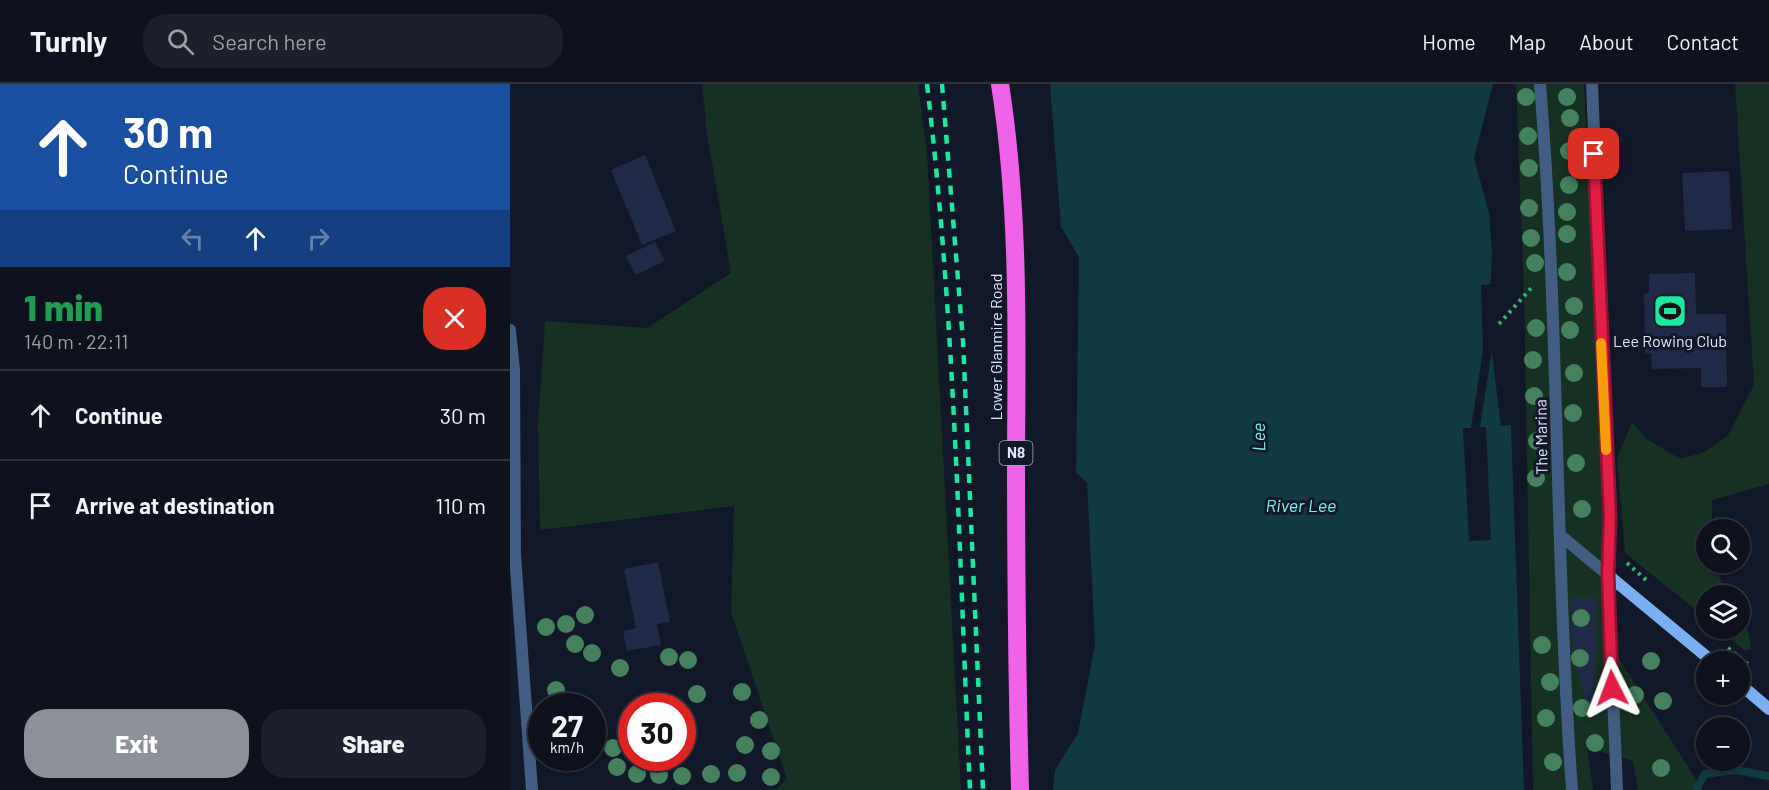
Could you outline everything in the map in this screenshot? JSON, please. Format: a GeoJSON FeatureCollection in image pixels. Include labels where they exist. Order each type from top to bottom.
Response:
{"type":"FeatureCollection","features":[{"type":"Feature","properties":{"kind":"highway","name":"Lower Glanmire Road"},"geometry":{"type":"LineString","coordinates":[[1000,84],[1010,146],[1017,294],[1015,660],[1020,790]]}},
{"type":"Feature","properties":{"kind":"street","name":"The Marina"},"geometry":{"type":"LineString","coordinates":[[1540,84],[1552,262],[1565,690],[1572,790]]}},
{"type":"Feature","properties":{"kind":"street"},"geometry":{"type":"LineString","coordinates":[[1592,84],[1610,517],[1608,574],[1617,790]]}},
{"type":"Feature","properties":{"kind":"street"},"geometry":{"type":"LineString","coordinates":[[510,330],[514,370],[515,555],[532,790]]}},
{"type":"Feature","properties":{"kind":"street"},"geometry":{"type":"LineString","coordinates":[[1560,535],[1700,651]]}},
{"type":"Feature","properties":{"kind":"street"},"geometry":{"type":"LineString","coordinates":[[1750,693],[1769,709]]}},
{"type":"Feature","properties":{"kind":"path"},"geometry":{"type":"LineString","coordinates":[[1499,324],[1516,308],[1552,262]]}},
{"type":"Feature","properties":{"kind":"shaded area"},"geometry":{"type":"Polygon","coordinates":[[[702,84],[918,84],[927,153],[961,790],[775,790],[787,779],[731,612],[734,506],[540,530],[538,422],[545,321],[647,328],[731,273],[707,133],[702,84]]]}},
{"type":"Feature","properties":{"kind":"shaded area"},"geometry":{"type":"Polygon","coordinates":[[[1516,84],[1584,84],[1608,528],[1619,659],[1703,790],[1638,790],[1633,761],[1587,748],[1593,790],[1533,790],[1524,296],[1516,84]]]}},
{"type":"Feature","properties":{"kind":"shaded area"},"geometry":{"type":"Polygon","coordinates":[[[1735,84],[1769,84],[1769,484],[1712,500],[1712,519],[1696,519],[1696,573],[1717,573],[1723,585],[1696,585],[1696,610],[1625,553],[1617,458],[1632,422],[1647,439],[1680,459],[1705,452],[1728,435],[1754,385],[1735,84]]]}},
{"type":"Feature","properties":{"kind":"shaded area"},"geometry":{"type":"Polygon","coordinates":[[[1731,639],[1749,639],[1751,650],[1744,650],[1731,639]]]}},
{"type":"Feature","properties":{"kind":"water","name":"River Lee"},"geometry":{"type":"Polygon","coordinates":[[[1050,84],[1493,84],[1474,158],[1489,213],[1492,252],[1489,331],[1501,426],[1511,425],[1524,790],[1053,790],[1055,770],[1078,733],[1095,645],[1087,483],[1076,473],[1079,257],[1061,227],[1050,84]]]}},
{"type":"Feature","properties":{"kind":"pier"},"geometry":{"type":"Polygon","coordinates":[[[1494,284],[1492,331],[1496,351],[1492,350],[1480,427],[1486,427],[1491,540],[1469,541],[1463,428],[1471,428],[1483,351],[1481,285],[1494,284]]]}},
{"type":"Feature","properties":{"kind":"building"},"geometry":{"type":"Polygon","coordinates":[[[645,155],[676,231],[642,245],[611,170],[645,155]]]}},
{"type":"Feature","properties":{"kind":"building"},"geometry":{"type":"Polygon","coordinates":[[[1729,171],[1732,229],[1685,231],[1682,173],[1729,171]]]}},
{"type":"Feature","properties":{"kind":"building"},"geometry":{"type":"Polygon","coordinates":[[[655,242],[665,261],[636,275],[626,256],[655,242]]]}},
{"type":"Feature","properties":{"kind":"building","name":"Lee Rowing Club"},"geometry":{"type":"Polygon","coordinates":[[[1695,273],[1696,314],[1726,314],[1727,387],[1701,387],[1701,368],[1652,369],[1651,353],[1645,353],[1644,293],[1649,293],[1649,274],[1695,273]]]}},
{"type":"Feature","properties":{"kind":"building"},"geometry":{"type":"Polygon","coordinates":[[[658,562],[670,622],[657,624],[661,645],[627,651],[623,631],[636,628],[624,569],[658,562]]]}},
{"type":"Feature","properties":{"kind":"building"},"geometry":{"type":"Polygon","coordinates":[[[1570,598],[1596,598],[1595,715],[1591,716],[1573,655],[1570,598]]]}},
{"type":"Feature","properties":{"kind":"waterway"},"geometry":{"type":"LineString","coordinates":[[1696,790],[1705,774],[1736,770],[1769,776]]}},
{"type":"Feature","properties":{"kind":"railway"},"geometry":{"type":"LineString","coordinates":[[927,84],[950,348],[970,790]]}},
{"type":"Feature","properties":{"kind":"railway"},"geometry":{"type":"LineString","coordinates":[[942,84],[963,341],[983,790]]}},
{"type":"Feature","properties":{"kind":"slow traffic"},"geometry":{"type":"LineString","coordinates":[[1601,343],[1606,450]]}},
{"type":"Feature","properties":{"kind":"place","name":"Lee Rowing Club"},"geometry":{"type":"Point","coordinates":[1670,311]}},
{"type":"Feature","properties":{"kind":"route"},"geometry":{"type":"LineString","coordinates":[[1594,154],[1610,517],[1608,574],[1612,688]]}},
{"type":"Feature","properties":{"kind":"water label","name":"Lee"},"geometry":{"type":"Point","coordinates":[1259,437]}}]}
